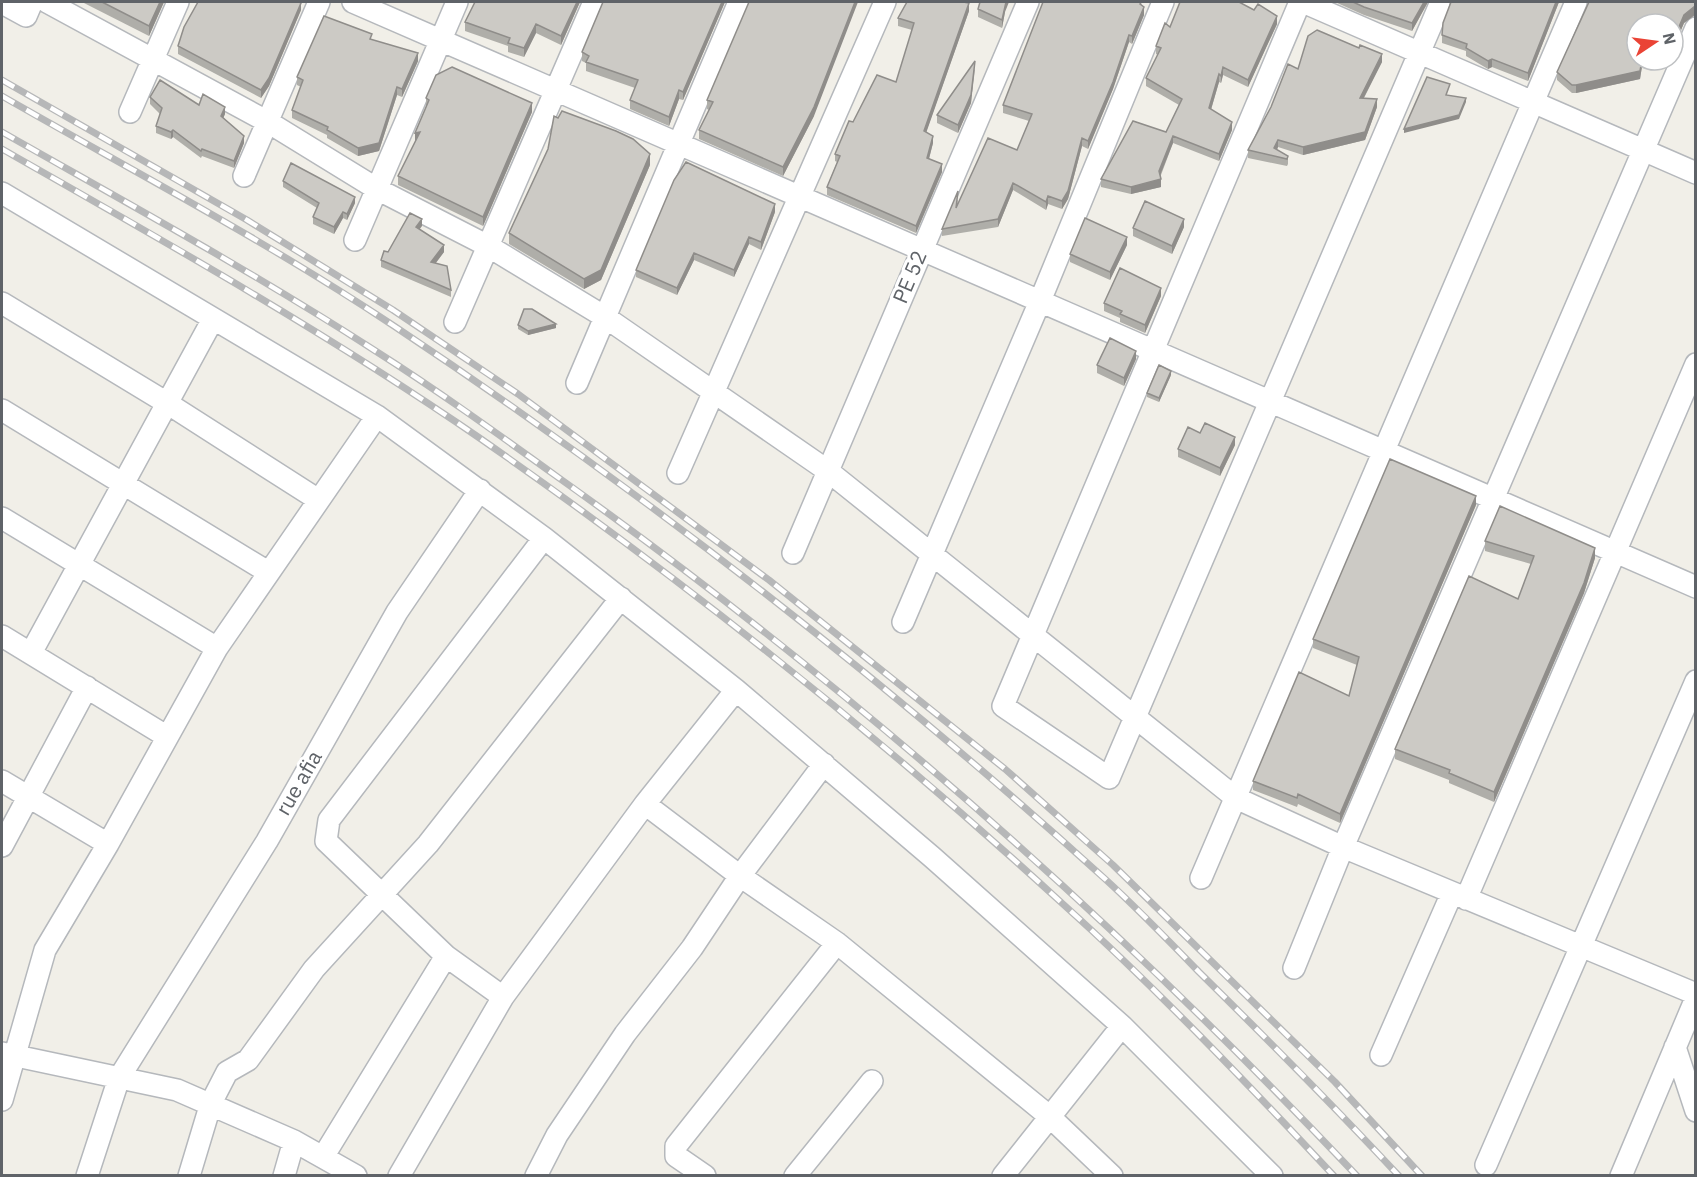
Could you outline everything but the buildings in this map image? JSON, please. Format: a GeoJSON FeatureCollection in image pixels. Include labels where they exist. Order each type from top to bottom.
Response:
{"type":"FeatureCollection","features":[{"type":"Feature","properties":{"kind":"street"},"geometry":{"type":"LineString","coordinates":[[2,3],[26,16],[32,2]]}},
{"type":"Feature","properties":{"kind":"street"},"geometry":{"type":"LineString","coordinates":[[46,2],[268,122],[377,189],[488,246],[605,317],[828,471],[1236,798],[1343,847],[1582,945],[1695,996],[1621,1176]]}},
{"type":"Feature","properties":{"kind":"street"},"geometry":{"type":"LineString","coordinates":[[130,112],[178,2]]}},
{"type":"Feature","properties":{"kind":"street"},"geometry":{"type":"LineString","coordinates":[[244,176],[319,2]]}},
{"type":"Feature","properties":{"kind":"street"},"geometry":{"type":"LineString","coordinates":[[353,2],[1695,587]]}},
{"type":"Feature","properties":{"kind":"street"},"geometry":{"type":"LineString","coordinates":[[355,240],[457,2]]}},
{"type":"Feature","properties":{"kind":"street"},"geometry":{"type":"LineString","coordinates":[[455,322],[594,2]]}},
{"type":"Feature","properties":{"kind":"street"},"geometry":{"type":"LineString","coordinates":[[577,383],[739,2]]}},
{"type":"Feature","properties":{"kind":"street"},"geometry":{"type":"LineString","coordinates":[[678,473],[885,2]]}},
{"type":"Feature","properties":{"kind":"street","name":"PE 52"},"geometry":{"type":"LineString","coordinates":[[793,554],[1028,2]]}},
{"type":"Feature","properties":{"kind":"street"},"geometry":{"type":"LineString","coordinates":[[903,622],[1040,301],[1163,2]]}},
{"type":"Feature","properties":{"kind":"street"},"geometry":{"type":"LineString","coordinates":[[1441,2],[1419,52],[1270,401],[1136,717],[1109,778],[1003,706],[1302,2],[1419,52],[1695,173]]}},
{"type":"Feature","properties":{"kind":"street"},"geometry":{"type":"LineString","coordinates":[[1201,878],[1382,450],[1576,2]]}},
{"type":"Feature","properties":{"kind":"street"},"geometry":{"type":"LineString","coordinates":[[1294,968],[1343,847],[1695,28]]}},
{"type":"Feature","properties":{"kind":"street"},"geometry":{"type":"LineString","coordinates":[[2,193],[377,416],[544,538],[736,690],[824,764],[1122,1026],[1272,1176]]}},
{"type":"Feature","properties":{"kind":"street"},"geometry":{"type":"LineString","coordinates":[[2,303],[167,403],[317,499]]}},
{"type":"Feature","properties":{"kind":"street"},"geometry":{"type":"LineString","coordinates":[[31,654],[213,319]]}},
{"type":"Feature","properties":{"kind":"street"},"geometry":{"type":"LineString","coordinates":[[1381,1055],[1459,896],[1615,552],[1695,364]]}},
{"type":"Feature","properties":{"kind":"street"},"geometry":{"type":"LineString","coordinates":[[2,410],[268,572]]}},
{"type":"Feature","properties":{"kind":"street"},"geometry":{"type":"LineString","coordinates":[[2,1100],[8,1055],[45,950],[108,844],[216,648],[317,499],[377,416]]}},
{"type":"Feature","properties":{"kind":"street","name":"rue afia"},"geometry":{"type":"LineString","coordinates":[[87,1176],[119,1078],[267,841],[396,612],[480,490]]}},
{"type":"Feature","properties":{"kind":"street"},"geometry":{"type":"LineString","coordinates":[[2,518],[216,648]]}},
{"type":"Feature","properties":{"kind":"street"},"geometry":{"type":"LineString","coordinates":[[503,997],[446,956],[326,841],[329,820],[544,538]]}},
{"type":"Feature","properties":{"kind":"street"},"geometry":{"type":"LineString","coordinates":[[189,1176],[211,1103],[226,1072],[248,1060],[314,969],[428,844],[621,598]]}},
{"type":"Feature","properties":{"kind":"street"},"geometry":{"type":"LineString","coordinates":[[2,636],[166,736]]}},
{"type":"Feature","properties":{"kind":"street"},"geometry":{"type":"LineString","coordinates":[[1486,1165],[1695,681]]}},
{"type":"Feature","properties":{"kind":"street"},"geometry":{"type":"LineString","coordinates":[[2,846],[87,687]]}},
{"type":"Feature","properties":{"kind":"street"},"geometry":{"type":"LineString","coordinates":[[399,1176],[503,997],[645,804],[736,690]]}},
{"type":"Feature","properties":{"kind":"street"},"geometry":{"type":"LineString","coordinates":[[536,1176],[557,1135],[624,1034],[692,948],[740,876],[824,764]]}},
{"type":"Feature","properties":{"kind":"street"},"geometry":{"type":"LineString","coordinates":[[2,780],[108,844]]}},
{"type":"Feature","properties":{"kind":"street"},"geometry":{"type":"LineString","coordinates":[[645,804],[740,876],[837,943],[1049,1116],[1112,1176]]}},
{"type":"Feature","properties":{"kind":"street"},"geometry":{"type":"LineString","coordinates":[[696,1173],[676,1156],[676,1146],[837,943]]}},
{"type":"Feature","properties":{"kind":"street"},"geometry":{"type":"LineString","coordinates":[[323,1157],[446,956]]}},
{"type":"Feature","properties":{"kind":"street"},"geometry":{"type":"LineString","coordinates":[[1003,1176],[1122,1026]]}},
{"type":"Feature","properties":{"kind":"street"},"geometry":{"type":"LineString","coordinates":[[1675,1047],[1695,1111]]}},
{"type":"Feature","properties":{"kind":"street"},"geometry":{"type":"LineString","coordinates":[[8,1055],[177,1090],[294,1141],[356,1176]]}},
{"type":"Feature","properties":{"kind":"street"},"geometry":{"type":"LineString","coordinates":[[795,1176],[872,1081]]}},
{"type":"Feature","properties":{"kind":"street"},"geometry":{"type":"LineString","coordinates":[[284,1176],[294,1141]]}},
{"type":"Feature","properties":{"kind":"railway"},"geometry":{"type":"LineString","coordinates":[[2,80],[247,220],[393,310],[518,394],[769,580],[1005,769],[1113,865],[1335,1082],[1422,1176]]}},
{"type":"Feature","properties":{"kind":"railway"},"geometry":{"type":"LineString","coordinates":[[2,96],[249,236],[394,326],[579,454],[759,589],[934,730],[1104,878],[1300,1073],[1399,1176]]}},
{"type":"Feature","properties":{"kind":"railway"},"geometry":{"type":"LineString","coordinates":[[2,132],[236,265],[374,350],[490,429],[666,556],[771,637],[975,807],[1170,987],[1265,1080],[1357,1176]]}},
{"type":"Feature","properties":{"kind":"railway"},"geometry":{"type":"LineString","coordinates":[[2,149],[244,289],[423,400],[557,493],[707,605],[853,721],[1064,905],[1202,1038],[1334,1176]]}}]}
